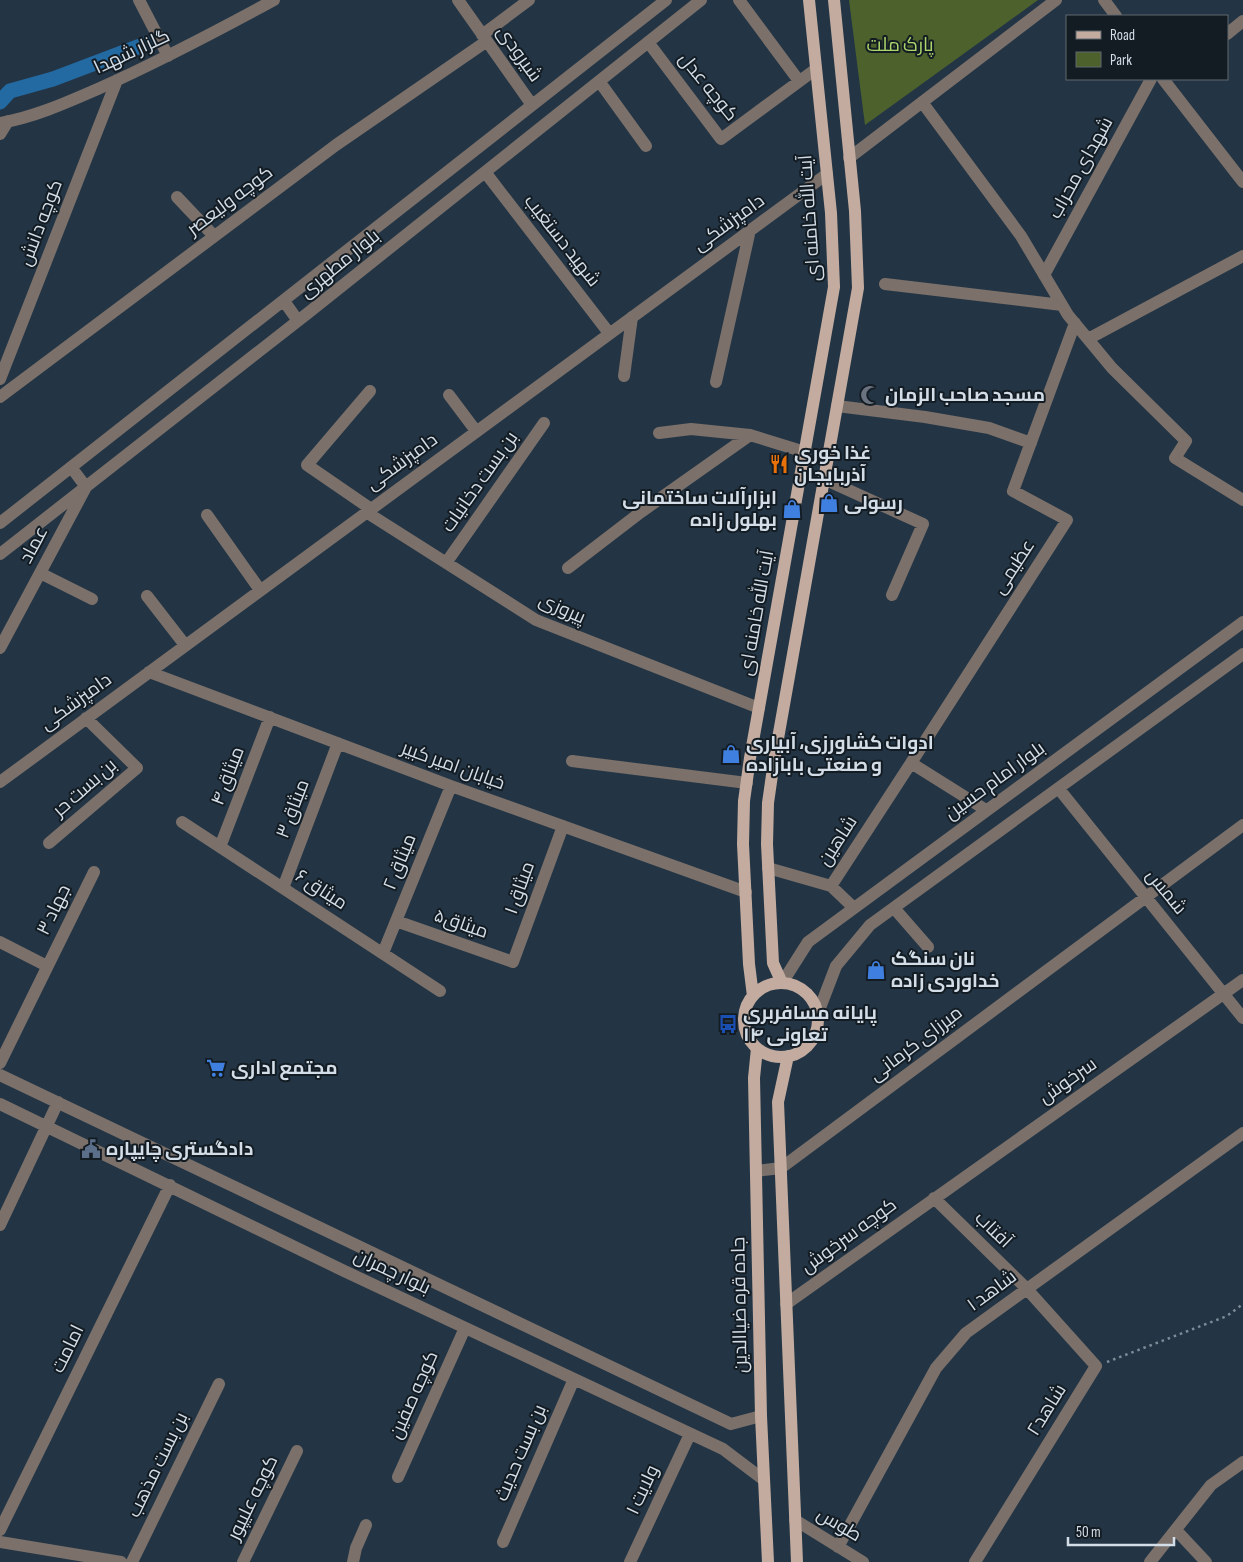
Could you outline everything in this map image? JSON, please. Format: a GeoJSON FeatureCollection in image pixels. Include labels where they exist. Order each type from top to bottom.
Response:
{"type":"FeatureCollection","features":[{"type":"Feature","properties":{"kind":"main road","name":"آیت الله خامنه ای"},"geometry":{"type":"LineString","coordinates":[[753,996],[749,964],[743,844],[744,801],[834,286],[831,213],[809,0]]}},
{"type":"Feature","properties":{"kind":"main road"},"geometry":{"type":"LineString","coordinates":[[782,983],[773,962],[767,844],[768,803],[858,288],[855,211],[834,0]]}},
{"type":"Feature","properties":{"kind":"main road"},"geometry":{"type":"LineString","coordinates":[[782,983],[794,985],[805,992],[813,1001],[818,1013],[818,1024],[814,1036],[804,1048],[788,1056],[766,1054],[757,1048],[748,1034],[744,1017],[747,1006],[753,996],[766,987],[782,983]]}},
{"type":"Feature","properties":{"kind":"main road","name":"جاده قره ضیاالدین"},"geometry":{"type":"LineString","coordinates":[[757,1048],[754,1078],[760,1416],[768,1562]]}},
{"type":"Feature","properties":{"kind":"main road"},"geometry":{"type":"LineString","coordinates":[[788,1056],[778,1102],[797,1562]]}},
{"type":"Feature","properties":{"kind":"street"},"geometry":{"type":"LineString","coordinates":[[140,0],[168,56]]}},
{"type":"Feature","properties":{"kind":"street","name":"گلزار شهدا"},"geometry":{"type":"LineString","coordinates":[[4,122],[20,119],[66,103],[117,80],[168,56],[274,0]]}},
{"type":"Feature","properties":{"kind":"street","name":"شیرودی"},"geometry":{"type":"LineString","coordinates":[[458,0],[532,106]]}},
{"type":"Feature","properties":{"kind":"street","name":"کوچه ولیعصر"},"geometry":{"type":"LineString","coordinates":[[0,397],[336,145],[485,38],[529,0]]}},
{"type":"Feature","properties":{"kind":"street","name":"بلوار مطهری"},"geometry":{"type":"LineString","coordinates":[[0,523],[666,0]]}},
{"type":"Feature","properties":{"kind":"street","name":"بلوار مطهری"},"geometry":{"type":"LineString","coordinates":[[0,554],[298,321],[701,0]]}},
{"type":"Feature","properties":{"kind":"street"},"geometry":{"type":"LineString","coordinates":[[739,0],[800,81]]}},
{"type":"Feature","properties":{"kind":"street"},"geometry":{"type":"LineString","coordinates":[[849,158],[1056,0]]}},
{"type":"Feature","properties":{"kind":"street"},"geometry":{"type":"LineString","coordinates":[[1104,0],[1115,15]]}},
{"type":"Feature","properties":{"kind":"street"},"geometry":{"type":"LineString","coordinates":[[1228,33],[1243,21]]}},
{"type":"Feature","properties":{"kind":"street","name":"کوچه عدل"},"geometry":{"type":"LineString","coordinates":[[648,42],[721,139],[816,69]]}},
{"type":"Feature","properties":{"kind":"street","name":"کوچه دانش"},"geometry":{"type":"LineString","coordinates":[[0,380],[117,80]]}},
{"type":"Feature","properties":{"kind":"street","name":"شهدای محراب"},"geometry":{"type":"LineString","coordinates":[[1044,275],[1150,80]]}},
{"type":"Feature","properties":{"kind":"street"},"geometry":{"type":"LineString","coordinates":[[1167,80],[1243,182]]}},
{"type":"Feature","properties":{"kind":"street"},"geometry":{"type":"LineString","coordinates":[[599,81],[646,146]]}},
{"type":"Feature","properties":{"kind":"street"},"geometry":{"type":"LineString","coordinates":[[922,102],[1021,236],[1074,323],[1112,368],[1186,440],[1175,458],[1243,500]]}},
{"type":"Feature","properties":{"kind":"street"},"geometry":{"type":"LineString","coordinates":[[0,134],[4,122]]}},
{"type":"Feature","properties":{"kind":"street","name":"شهید دستغیب"},"geometry":{"type":"LineString","coordinates":[[485,172],[609,333]]}},
{"type":"Feature","properties":{"kind":"street","name":"دامپزشکی"},"geometry":{"type":"LineString","coordinates":[[0,782],[827,174]]}},
{"type":"Feature","properties":{"kind":"street"},"geometry":{"type":"LineString","coordinates":[[177,198],[214,236]]}},
{"type":"Feature","properties":{"kind":"street"},"geometry":{"type":"LineString","coordinates":[[716,382],[750,230]]}},
{"type":"Feature","properties":{"kind":"street"},"geometry":{"type":"LineString","coordinates":[[1088,339],[1243,256]]}},
{"type":"Feature","properties":{"kind":"street"},"geometry":{"type":"LineString","coordinates":[[885,284],[1062,305]]}},
{"type":"Feature","properties":{"kind":"street"},"geometry":{"type":"LineString","coordinates":[[284,301],[298,321]]}},
{"type":"Feature","properties":{"kind":"street"},"geometry":{"type":"LineString","coordinates":[[624,376],[632,317]]}},
{"type":"Feature","properties":{"kind":"street","name":"عظیمی"},"geometry":{"type":"LineString","coordinates":[[911,763],[1067,520],[1013,491],[1074,323]]}},
{"type":"Feature","properties":{"kind":"street","name":"پیروزی"},"geometry":{"type":"LineString","coordinates":[[370,391],[307,466],[446,563],[536,620],[759,708]]}},
{"type":"Feature","properties":{"kind":"street"},"geometry":{"type":"LineString","coordinates":[[449,395],[476,431]]}},
{"type":"Feature","properties":{"kind":"street"},"geometry":{"type":"LineString","coordinates":[[837,406],[925,417],[989,428],[1031,443]]}},
{"type":"Feature","properties":{"kind":"street","name":"بن بست دخانیات"},"geometry":{"type":"LineString","coordinates":[[446,563],[544,423]]}},
{"type":"Feature","properties":{"kind":"street"},"geometry":{"type":"LineString","coordinates":[[660,433],[691,429],[750,435],[805,452]]}},
{"type":"Feature","properties":{"kind":"street"},"geometry":{"type":"LineString","coordinates":[[568,568],[641,512],[750,435]]}},
{"type":"Feature","properties":{"kind":"street"},"geometry":{"type":"LineString","coordinates":[[71,467],[86,486]]}},
{"type":"Feature","properties":{"kind":"street"},"geometry":{"type":"LineString","coordinates":[[824,479],[922,524],[892,595]]}},
{"type":"Feature","properties":{"kind":"street","name":"عماد"},"geometry":{"type":"LineString","coordinates":[[0,648],[86,486]]}},
{"type":"Feature","properties":{"kind":"street"},"geometry":{"type":"LineString","coordinates":[[207,515],[260,590]]}},
{"type":"Feature","properties":{"kind":"street"},"geometry":{"type":"LineString","coordinates":[[40,573],[92,599]]}},
{"type":"Feature","properties":{"kind":"street"},"geometry":{"type":"LineString","coordinates":[[147,596],[185,645]]}},
{"type":"Feature","properties":{"kind":"street","name":"بلوار امام حسین"},"geometry":{"type":"LineString","coordinates":[[782,983],[808,942],[1243,622]]}},
{"type":"Feature","properties":{"kind":"street"},"geometry":{"type":"LineString","coordinates":[[818,1013],[836,966],[870,925],[1243,654]]}},
{"type":"Feature","properties":{"kind":"street","name":"خیابان امیر کبیر"},"geometry":{"type":"LineString","coordinates":[[149,672],[451,786],[746,892]]}},
{"type":"Feature","properties":{"kind":"street","name":"میثاق ۴"},"geometry":{"type":"LineString","coordinates":[[220,847],[270,717]]}},
{"type":"Feature","properties":{"kind":"street","name":"بن بست حر"},"geometry":{"type":"LineString","coordinates":[[49,843],[137,768],[86,718]]}},
{"type":"Feature","properties":{"kind":"street","name":"میثاق ۳"},"geometry":{"type":"LineString","coordinates":[[283,888],[338,743]]}},
{"type":"Feature","properties":{"kind":"street"},"geometry":{"type":"LineString","coordinates":[[572,761],[747,783]]}},
{"type":"Feature","properties":{"kind":"street"},"geometry":{"type":"LineString","coordinates":[[911,763],[986,810]]}},
{"type":"Feature","properties":{"kind":"street","name":"شاهین"},"geometry":{"type":"LineString","coordinates":[[768,868],[831,886],[911,763]]}},
{"type":"Feature","properties":{"kind":"street","name":"میثاق ۲"},"geometry":{"type":"LineString","coordinates":[[383,953],[451,786]]}},
{"type":"Feature","properties":{"kind":"street","name":"شمس"},"geometry":{"type":"LineString","coordinates":[[1059,789],[1243,1018]]}},
{"type":"Feature","properties":{"kind":"street","name":"میثاق ۶"},"geometry":{"type":"LineString","coordinates":[[182,822],[440,991]]}},
{"type":"Feature","properties":{"kind":"street","name":"میرزای کرمانی"},"geometry":{"type":"LineString","coordinates":[[781,1168],[1243,825]]}},
{"type":"Feature","properties":{"kind":"street","name":"میثاق ۱"},"geometry":{"type":"LineString","coordinates":[[513,962],[563,826]]}},
{"type":"Feature","properties":{"kind":"street","name":"جهاد ۳"},"geometry":{"type":"LineString","coordinates":[[0,1063],[94,872]]}},
{"type":"Feature","properties":{"kind":"street"},"geometry":{"type":"LineString","coordinates":[[831,886],[854,908]]}},
{"type":"Feature","properties":{"kind":"street"},"geometry":{"type":"LineString","coordinates":[[894,908],[928,947]]}},
{"type":"Feature","properties":{"kind":"street","name":"میثاق۵"},"geometry":{"type":"LineString","coordinates":[[396,921],[513,962]]}},
{"type":"Feature","properties":{"kind":"street","name":"جهاد ۳"},"geometry":{"type":"LineString","coordinates":[[0,942],[48,966]]}},
{"type":"Feature","properties":{"kind":"street","name":"سرخوش"},"geometry":{"type":"LineString","coordinates":[[934,1198],[1243,980]]}},
{"type":"Feature","properties":{"kind":"street","name":"بلوار چمران"},"geometry":{"type":"LineString","coordinates":[[0,1075],[732,1424],[760,1416]]}},
{"type":"Feature","properties":{"kind":"street"},"geometry":{"type":"LineString","coordinates":[[0,1225],[58,1102]]}},
{"type":"Feature","properties":{"kind":"street","name":"بلوار چمران"},"geometry":{"type":"LineString","coordinates":[[0,1104],[723,1449],[764,1480]]}},
{"type":"Feature","properties":{"kind":"street","name":"شاهد ۱"},"geometry":{"type":"LineString","coordinates":[[838,1547],[936,1368],[966,1333],[1243,1133]]}},
{"type":"Feature","properties":{"kind":"street"},"geometry":{"type":"LineString","coordinates":[[756,1171],[781,1168]]}},
{"type":"Feature","properties":{"kind":"street","name":"امامت"},"geometry":{"type":"LineString","coordinates":[[0,1530],[170,1186]]}},
{"type":"Feature","properties":{"kind":"street","name":"آفتاب"},"geometry":{"type":"LineString","coordinates":[[934,1198],[1026,1288]]}},
{"type":"Feature","properties":{"kind":"street","name":"کوچه سرخوش"},"geometry":{"type":"LineString","coordinates":[[786,1304],[934,1198]]}},
{"type":"Feature","properties":{"kind":"street"},"geometry":{"type":"LineString","coordinates":[[1026,1288],[1096,1366]]}},
{"type":"Feature","properties":{"kind":"street","name":"کوچه صفین"},"geometry":{"type":"LineString","coordinates":[[398,1477],[466,1328]]}},
{"type":"Feature","properties":{"kind":"street","name":"شاهد۲"},"geometry":{"type":"LineString","coordinates":[[975,1562],[1096,1366]]}},
{"type":"Feature","properties":{"kind":"street","name":"بن بست حدیث"},"geometry":{"type":"LineString","coordinates":[[502,1542],[574,1379]]}},
{"type":"Feature","properties":{"kind":"street","name":"بن بست مذهب"},"geometry":{"type":"LineString","coordinates":[[132,1562],[219,1384]]}},
{"type":"Feature","properties":{"kind":"street","name":"ولایت ۱"},"geometry":{"type":"LineString","coordinates":[[630,1562],[690,1434]]}},
{"type":"Feature","properties":{"kind":"street","name":"کوچه علیپور"},"geometry":{"type":"LineString","coordinates":[[243,1562],[297,1451]]}},
{"type":"Feature","properties":{"kind":"street"},"geometry":{"type":"LineString","coordinates":[[1150,1562],[1211,1485],[1243,1462]]}},
{"type":"Feature","properties":{"kind":"street","name":"طوس"},"geometry":{"type":"LineString","coordinates":[[795,1520],[864,1562]]}},
{"type":"Feature","properties":{"kind":"street"},"geometry":{"type":"LineString","coordinates":[[353,1562],[356,1548],[366,1525]]}},
{"type":"Feature","properties":{"kind":"street"},"geometry":{"type":"LineString","coordinates":[[1176,1530],[1206,1562]]}},
{"type":"Feature","properties":{"kind":"street"},"geometry":{"type":"LineString","coordinates":[[0,1542],[121,1562]]}},
{"type":"Feature","properties":{"kind":"path"},"geometry":{"type":"LineString","coordinates":[[1096,1366],[1227,1316],[1243,1304]]}},
{"type":"Feature","properties":{"kind":"green space","name":"پارک ملت"},"geometry":{"type":"Polygon","coordinates":[[[849,0],[1038,0],[865,125],[849,0]]]}},
{"type":"Feature","properties":{"kind":"waterway"},"geometry":{"type":"LineString","coordinates":[[0,102],[10,91],[53,79],[148,43]]}},
{"type":"Feature","properties":{"kind":"place","name":"مسجد صاحب الزمان"},"geometry":{"type":"Point","coordinates":[870,395]}},
{"type":"Feature","properties":{"kind":"place","name":"غذا خوری آذربایجان"},"geometry":{"type":"Point","coordinates":[779,464]}},
{"type":"Feature","properties":{"kind":"place","name":"رسولی"},"geometry":{"type":"Point","coordinates":[829,503]}},
{"type":"Feature","properties":{"kind":"place","name":"ابزارآلات ساختمانی بهلول زاده"},"geometry":{"type":"Point","coordinates":[792,509]}},
{"type":"Feature","properties":{"kind":"place","name":"ادوات کشاورزی، آبیاری و صنعتی بابازاده"},"geometry":{"type":"Point","coordinates":[731,754]}},
{"type":"Feature","properties":{"kind":"place","name":"نان سنگک خداوردی زاده"},"geometry":{"type":"Point","coordinates":[876,970]}},
{"type":"Feature","properties":{"kind":"place","name":"پایانه مسافربری تعاونی ۱۴"},"geometry":{"type":"Point","coordinates":[728,1024]}},
{"type":"Feature","properties":{"kind":"place","name":"مجتمع اداری"},"geometry":{"type":"Point","coordinates":[216,1068]}},
{"type":"Feature","properties":{"kind":"place","name":"دادگستری چایپاره"},"geometry":{"type":"Point","coordinates":[91,1149]}}]}
